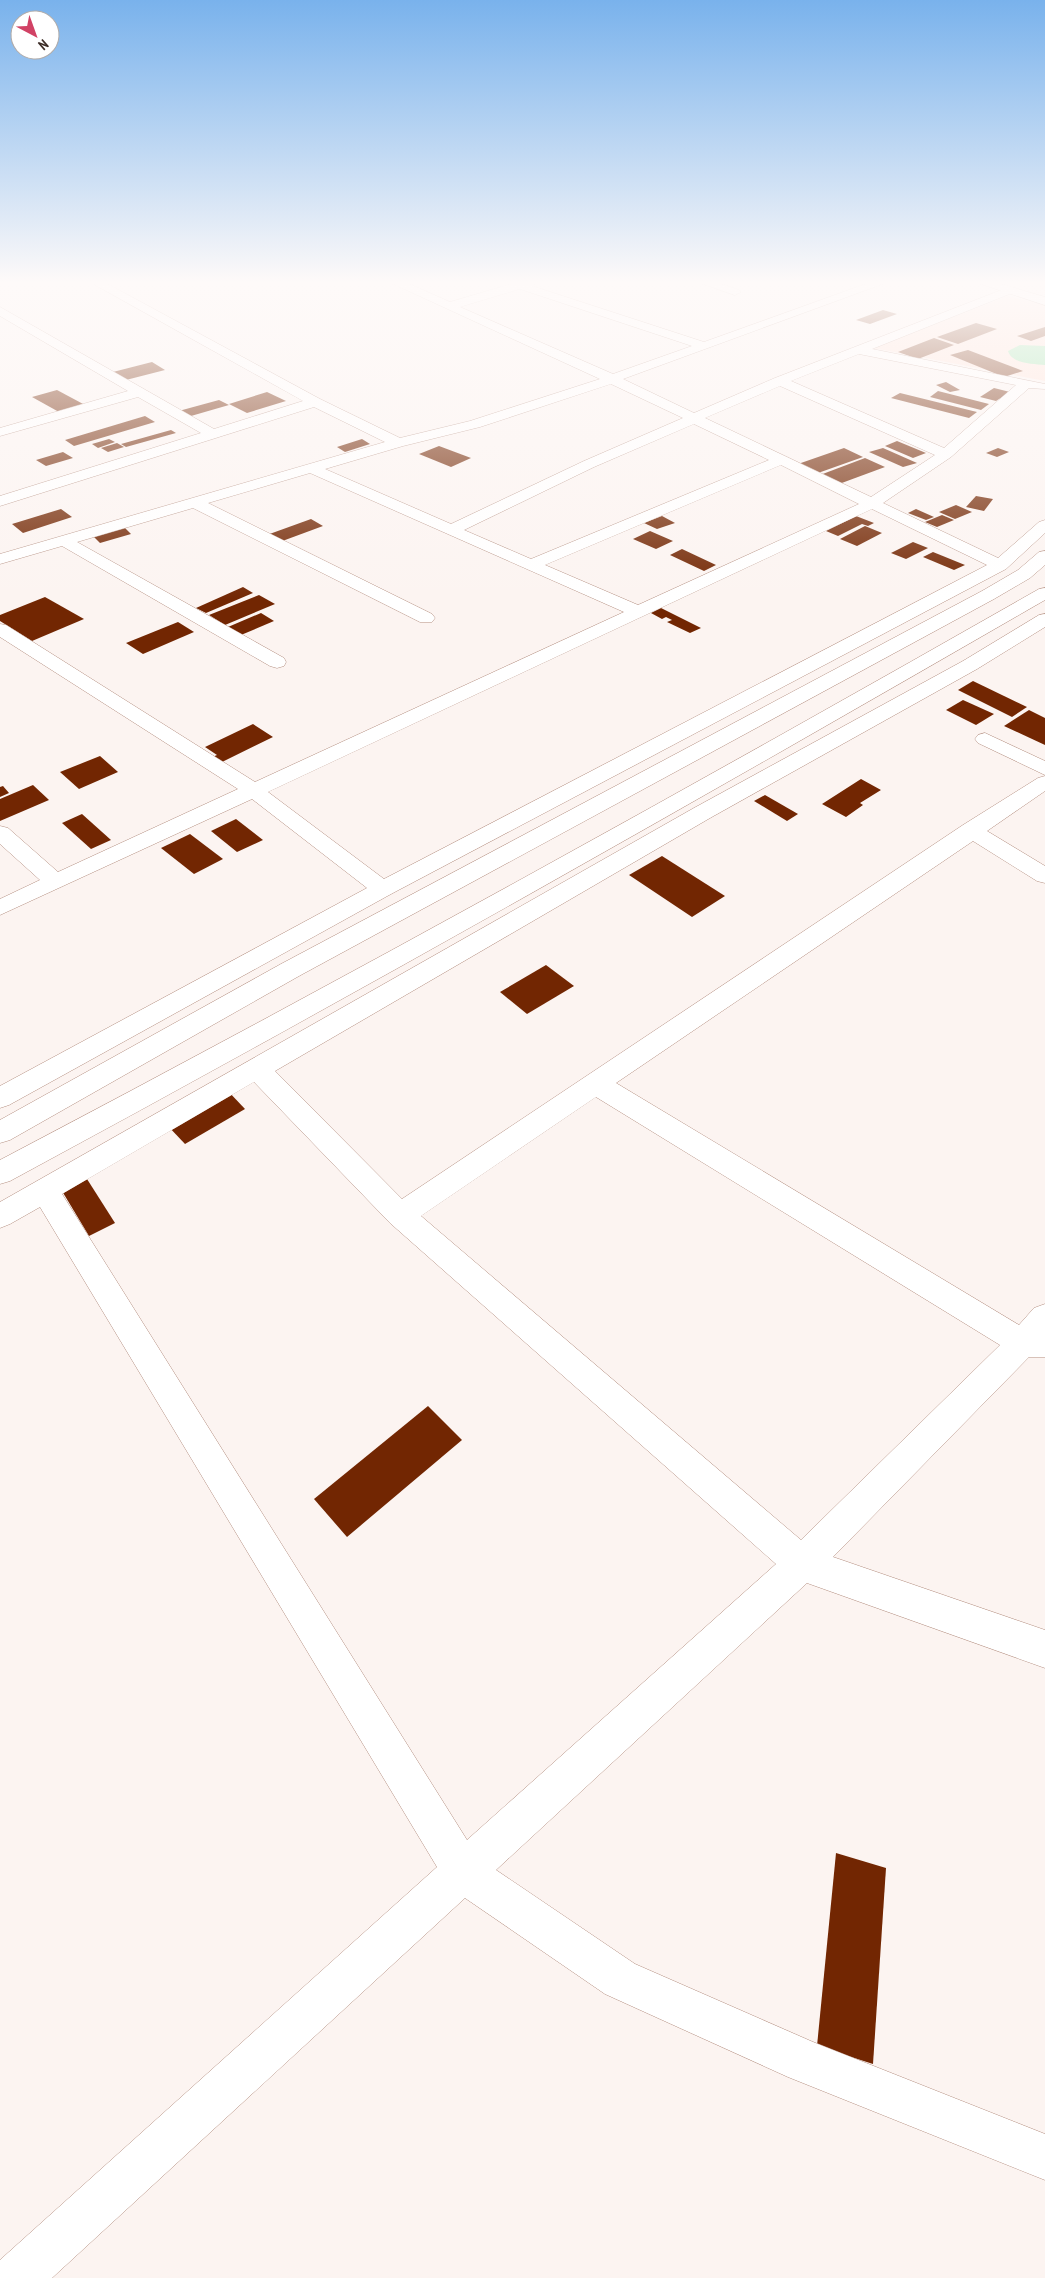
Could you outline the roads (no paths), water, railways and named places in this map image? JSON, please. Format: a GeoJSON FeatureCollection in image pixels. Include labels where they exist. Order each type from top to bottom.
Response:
{"type":"FeatureCollection","features":[{"type":"Feature","properties":{"kind":"street"},"geometry":{"type":"LineString","coordinates":[[134,388],[212,434]]}},
{"type":"Feature","properties":{"kind":"street"},"geometry":{"type":"LineString","coordinates":[[291,388],[398,443]]}},
{"type":"Feature","properties":{"kind":"street"},"geometry":{"type":"LineString","coordinates":[[0,559],[313,470],[398,443],[475,424],[584,388]]}},
{"type":"Feature","properties":{"kind":"street"},"geometry":{"type":"LineString","coordinates":[[631,388],[1000,565]]}},
{"type":"Feature","properties":{"kind":"street"},"geometry":{"type":"LineString","coordinates":[[451,530],[589,464],[763,388]]}},
{"type":"Feature","properties":{"kind":"street"},"geometry":{"type":"LineString","coordinates":[[797,388],[946,454]]}},
{"type":"Feature","properties":{"kind":"street"},"geometry":{"type":"LineString","coordinates":[[0,908],[871,504],[946,454],[1020,388]]}},
{"type":"Feature","properties":{"kind":"street"},"geometry":{"type":"LineString","coordinates":[[0,432],[140,392]]}},
{"type":"Feature","properties":{"kind":"street"},"geometry":{"type":"LineString","coordinates":[[0,501],[316,402]]}},
{"type":"Feature","properties":{"kind":"street"},"geometry":{"type":"LineString","coordinates":[[8,417],[23,425]]}},
{"type":"Feature","properties":{"kind":"street"},"geometry":{"type":"LineString","coordinates":[[530,565],[781,460]]}},
{"type":"Feature","properties":{"kind":"street"},"geometry":{"type":"LineString","coordinates":[[313,470],[638,612]]}},
{"type":"Feature","properties":{"kind":"street"},"geometry":{"type":"LineString","coordinates":[[0,487],[17,496]]}},
{"type":"Feature","properties":{"kind":"street"},"geometry":{"type":"LineString","coordinates":[[195,503],[426,618]]}},
{"type":"Feature","properties":{"kind":"street"},"geometry":{"type":"LineString","coordinates":[[0,1098],[383,889],[1000,565],[1045,525]]}},
{"type":"Feature","properties":{"kind":"street"},"geometry":{"type":"LineString","coordinates":[[63,540],[277,662]]}},
{"type":"Feature","properties":{"kind":"street"},"geometry":{"type":"LineString","coordinates":[[0,1133],[290,970],[988,595],[1024,574],[1045,556]]}},
{"type":"Feature","properties":{"kind":"street"},"geometry":{"type":"LineString","coordinates":[[0,1173],[131,1104],[550,872],[1045,593]]}},
{"type":"Feature","properties":{"kind":"street"},"geometry":{"type":"LineString","coordinates":[[0,1216],[702,813],[970,665],[1045,619]]}},
{"type":"Feature","properties":{"kind":"street"},"geometry":{"type":"LineString","coordinates":[[0,629],[253,790],[383,889]]}},
{"type":"Feature","properties":{"kind":"street"},"geometry":{"type":"LineString","coordinates":[[942,652],[970,665]]}},
{"type":"Feature","properties":{"kind":"street"},"geometry":{"type":"LineString","coordinates":[[985,739],[1045,769]]}},
{"type":"Feature","properties":{"kind":"street"},"geometry":{"type":"LineString","coordinates":[[400,1215],[1045,782]]}},
{"type":"Feature","properties":{"kind":"street"},"geometry":{"type":"LineString","coordinates":[[972,830],[1045,876]]}},
{"type":"Feature","properties":{"kind":"street"},"geometry":{"type":"LineString","coordinates":[[0,833],[56,882]]}},
{"type":"Feature","properties":{"kind":"street"},"geometry":{"type":"LineString","coordinates":[[257,1069],[400,1215],[802,1564],[1045,1649]]}},
{"type":"Feature","properties":{"kind":"street"},"geometry":{"type":"LineString","coordinates":[[16,2278],[802,1564],[1038,1335],[596,1083]]}},
{"type":"Feature","properties":{"kind":"street"},"geometry":{"type":"LineString","coordinates":[[44,1190],[464,1873],[620,1979],[804,2061],[1045,2157]]}}]}
